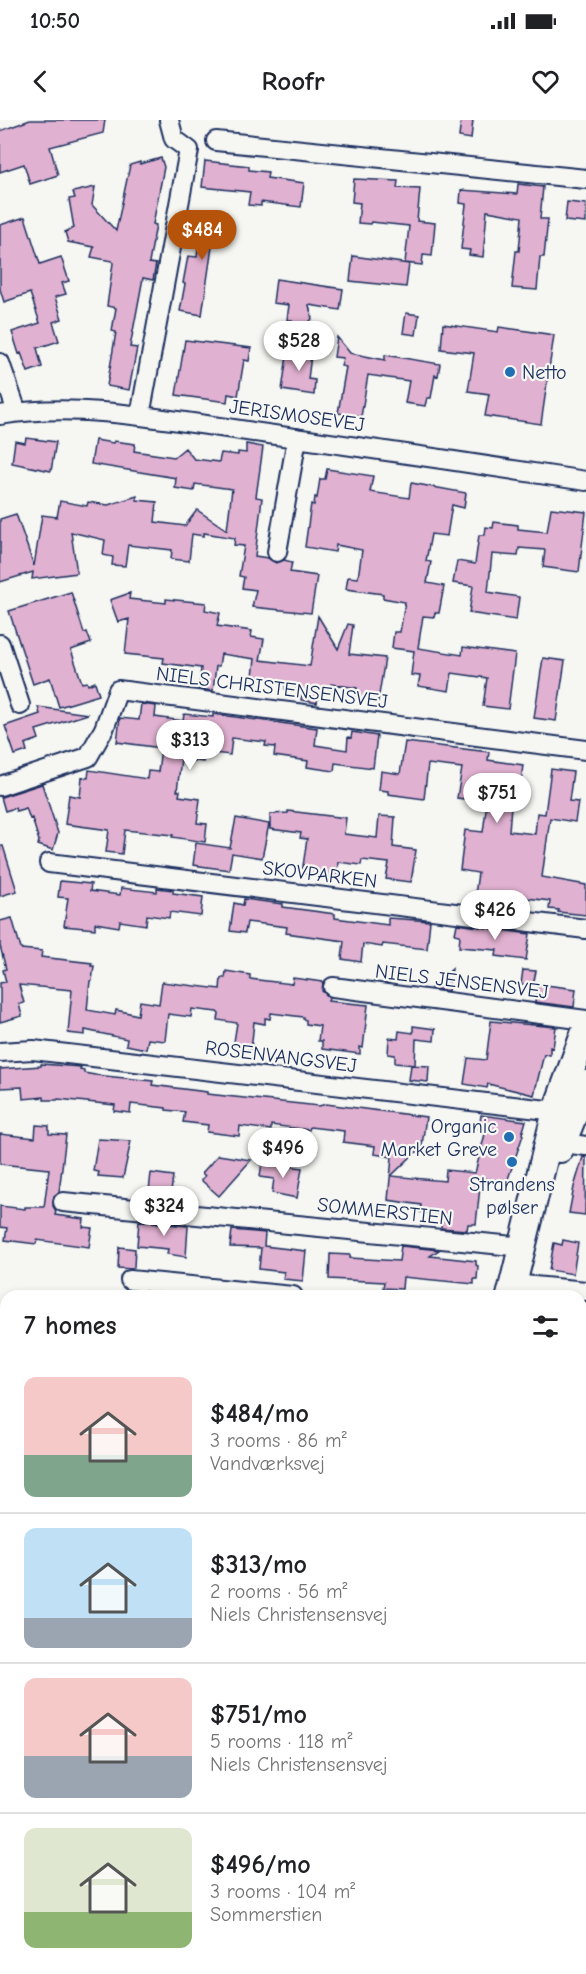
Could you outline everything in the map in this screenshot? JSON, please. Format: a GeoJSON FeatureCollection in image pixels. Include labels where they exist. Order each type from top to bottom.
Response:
{"type":"FeatureCollection","features":[{"type":"Feature","properties":{"kind":"main road"},"geometry":{"type":"LineString","coordinates":[[511,1290],[556,1110],[586,1029]]}},
{"type":"Feature","properties":{"kind":"main road"},"geometry":{"type":"LineString","coordinates":[[523,1247],[574,1144],[586,1084]]}},
{"type":"Feature","properties":{"kind":"street"},"geometry":{"type":"LineString","coordinates":[[140,416],[189,150],[174,139],[169,120]]}},
{"type":"Feature","properties":{"kind":"street"},"geometry":{"type":"LineString","coordinates":[[216,141],[586,179]]}},
{"type":"Feature","properties":{"kind":"street"},"geometry":{"type":"LineString","coordinates":[[0,363],[9,413]]}},
{"type":"Feature","properties":{"kind":"street","name":"JERISMOSEVEJ"},"geometry":{"type":"LineString","coordinates":[[9,413],[57,411],[140,416],[586,481]]}},
{"type":"Feature","properties":{"kind":"street"},"geometry":{"type":"LineString","coordinates":[[277,552],[297,438]]}},
{"type":"Feature","properties":{"kind":"street"},"geometry":{"type":"LineString","coordinates":[[0,644],[20,705]]}},
{"type":"Feature","properties":{"kind":"street","name":"NIELS CHRISTENSENSVEJ"},"geometry":{"type":"LineString","coordinates":[[0,786],[88,757],[104,729],[118,690],[586,750]]}},
{"type":"Feature","properties":{"kind":"street","name":"SKOVPARKEN"},"geometry":{"type":"LineString","coordinates":[[49,863],[586,929]]}},
{"type":"Feature","properties":{"kind":"street","name":"NIELS JENSENSVEJ"},"geometry":{"type":"LineString","coordinates":[[333,987],[586,1020]]}},
{"type":"Feature","properties":{"kind":"street","name":"ROSENVANGSVEJ"},"geometry":{"type":"LineString","coordinates":[[0,1052],[33,1050],[556,1110]]}},
{"type":"Feature","properties":{"kind":"street","name":"SOMMERSTIEN"},"geometry":{"type":"LineString","coordinates":[[63,1202],[523,1247]]}},
{"type":"Feature","properties":{"kind":"street"},"geometry":{"type":"LineString","coordinates":[[130,1280],[232,1290]]}},
{"type":"Feature","properties":{"kind":"building"},"geometry":{"type":"Polygon","coordinates":[[[30,120],[105,120],[103,133],[50,147],[58,175],[30,184],[24,164],[0,172],[0,131],[30,120]]]}},
{"type":"Feature","properties":{"kind":"building"},"geometry":{"type":"Polygon","coordinates":[[[461,120],[473,120],[471,139],[459,137],[461,120]]]}},
{"type":"Feature","properties":{"kind":"building"},"geometry":{"type":"Polygon","coordinates":[[[161,158],[164,167],[153,224],[156,225],[149,263],[156,264],[153,280],[143,278],[130,347],[137,348],[129,390],[107,386],[116,332],[112,331],[116,308],[107,306],[113,263],[91,257],[94,247],[68,242],[65,232],[74,228],[69,199],[75,198],[73,192],[95,187],[92,205],[116,231],[130,165],[161,158]]]}},
{"type":"Feature","properties":{"kind":"building"},"geometry":{"type":"Polygon","coordinates":[[[205,161],[249,166],[249,170],[268,172],[267,178],[304,183],[301,207],[261,202],[261,206],[248,205],[250,192],[202,187],[205,161]]]}},
{"type":"Feature","properties":{"kind":"building"},"geometry":{"type":"Polygon","coordinates":[[[354,179],[398,181],[397,188],[420,189],[417,221],[435,223],[432,256],[423,255],[422,265],[405,263],[409,226],[358,223],[360,203],[352,202],[354,179]]]}},
{"type":"Feature","properties":{"kind":"building"},"geometry":{"type":"Polygon","coordinates":[[[518,184],[543,187],[540,219],[548,219],[544,257],[540,257],[537,290],[512,288],[522,217],[487,211],[483,257],[469,255],[470,250],[461,249],[466,204],[460,203],[461,190],[517,194],[518,184]]]}},
{"type":"Feature","properties":{"kind":"building"},"geometry":{"type":"Polygon","coordinates":[[[567,202],[586,204],[586,223],[565,221],[567,202]]]}},
{"type":"Feature","properties":{"kind":"building"},"geometry":{"type":"Polygon","coordinates":[[[194,214],[230,218],[228,241],[213,240],[202,315],[180,311],[188,256],[197,257],[200,228],[192,227],[194,214]]]}},
{"type":"Feature","properties":{"kind":"building"},"geometry":{"type":"Polygon","coordinates":[[[25,217],[40,264],[61,257],[69,281],[62,283],[66,294],[55,297],[62,319],[53,322],[59,341],[37,348],[42,367],[28,372],[12,332],[40,323],[30,293],[4,302],[0,289],[0,225],[25,217]]]}},
{"type":"Feature","properties":{"kind":"building"},"geometry":{"type":"Polygon","coordinates":[[[353,256],[409,264],[406,287],[350,281],[353,256]]]}},
{"type":"Feature","properties":{"kind":"building"},"geometry":{"type":"Polygon","coordinates":[[[276,279],[343,289],[340,310],[309,305],[312,319],[306,325],[291,323],[292,320],[287,320],[289,305],[273,303],[276,279]]]}},
{"type":"Feature","properties":{"kind":"building"},"geometry":{"type":"Polygon","coordinates":[[[406,313],[419,315],[416,335],[403,333],[406,313]]]}},
{"type":"Feature","properties":{"kind":"building","name":"Netto"},"geometry":{"type":"Polygon","coordinates":[[[443,324],[498,332],[499,327],[554,335],[541,424],[485,416],[489,394],[468,391],[474,353],[441,349],[443,324]]]}},
{"type":"Feature","properties":{"kind":"building"},"geometry":{"type":"Polygon","coordinates":[[[337,337],[350,353],[385,360],[385,355],[440,364],[438,376],[435,375],[431,398],[427,398],[425,406],[405,403],[409,381],[368,375],[361,417],[338,413],[346,367],[341,366],[343,358],[334,357],[337,337]]]}},
{"type":"Feature","properties":{"kind":"building"},"geometry":{"type":"Polygon","coordinates":[[[185,340],[251,348],[249,361],[244,360],[238,396],[228,394],[227,402],[176,395],[185,340]]]}},
{"type":"Feature","properties":{"kind":"building"},"geometry":{"type":"Polygon","coordinates":[[[298,346],[312,348],[308,379],[315,380],[314,395],[282,390],[288,349],[298,351],[298,346]]]}},
{"type":"Feature","properties":{"kind":"building"},"geometry":{"type":"Polygon","coordinates":[[[26,438],[56,442],[51,471],[12,463],[15,441],[25,443],[26,438]]]}},
{"type":"Feature","properties":{"kind":"building"},"geometry":{"type":"Polygon","coordinates":[[[95,440],[135,444],[134,451],[174,457],[185,448],[194,459],[219,462],[221,453],[238,455],[238,452],[246,453],[246,444],[263,447],[256,497],[262,498],[255,556],[268,558],[276,563],[284,560],[292,562],[290,572],[317,576],[311,613],[252,607],[256,590],[242,588],[244,577],[239,576],[244,546],[234,545],[235,538],[204,533],[204,536],[192,534],[189,561],[171,559],[172,550],[128,545],[125,566],[112,565],[113,557],[103,555],[105,540],[71,532],[77,573],[32,579],[33,572],[0,582],[0,519],[16,514],[34,566],[42,515],[57,517],[60,501],[87,506],[88,502],[108,505],[137,496],[137,500],[157,502],[155,522],[185,526],[197,510],[227,530],[232,489],[195,484],[194,491],[175,488],[176,478],[91,464],[95,440]]]}},
{"type":"Feature","properties":{"kind":"building"},"geometry":{"type":"Polygon","coordinates":[[[327,469],[373,476],[370,492],[409,498],[411,483],[466,493],[464,508],[452,505],[447,536],[431,534],[426,561],[431,562],[427,583],[444,586],[439,613],[435,613],[434,617],[423,616],[418,648],[462,655],[463,647],[515,654],[508,709],[483,706],[487,678],[452,673],[449,691],[418,686],[420,676],[411,675],[414,651],[392,648],[394,632],[400,632],[405,602],[383,598],[383,594],[346,589],[348,577],[358,578],[362,550],[336,545],[335,552],[305,547],[311,504],[314,505],[320,479],[325,479],[327,469]]]}},
{"type":"Feature","properties":{"kind":"building"},"geometry":{"type":"Polygon","coordinates":[[[551,508],[586,512],[579,572],[543,567],[545,550],[519,548],[518,556],[492,554],[488,592],[519,597],[516,620],[469,613],[473,586],[453,583],[457,561],[475,564],[479,535],[485,535],[486,527],[493,528],[494,522],[518,525],[518,529],[547,532],[551,508]]]}},
{"type":"Feature","properties":{"kind":"building"},"geometry":{"type":"Polygon","coordinates":[[[71,592],[84,633],[87,632],[91,643],[71,650],[82,683],[87,682],[88,685],[95,682],[99,695],[59,707],[50,678],[33,684],[9,611],[71,592]]]}},
{"type":"Feature","properties":{"kind":"building"},"geometry":{"type":"Polygon","coordinates":[[[130,593],[129,599],[166,603],[166,599],[206,603],[205,610],[220,613],[217,626],[252,631],[251,637],[264,639],[260,660],[310,666],[318,616],[338,649],[348,624],[353,625],[349,654],[385,658],[378,701],[356,698],[357,688],[331,684],[331,690],[319,689],[317,703],[301,700],[302,691],[285,689],[286,682],[253,676],[255,659],[221,654],[219,666],[216,666],[213,691],[199,689],[201,668],[163,663],[164,658],[125,654],[129,619],[118,622],[110,600],[130,593]]]}},
{"type":"Feature","properties":{"kind":"building"},"geometry":{"type":"Polygon","coordinates":[[[543,658],[565,661],[556,721],[534,718],[543,658]]]}},
{"type":"Feature","properties":{"kind":"building"},"geometry":{"type":"Polygon","coordinates":[[[141,704],[156,706],[155,717],[183,721],[184,714],[213,717],[213,714],[317,728],[315,745],[347,750],[348,737],[351,738],[352,732],[377,736],[373,768],[335,763],[334,771],[307,767],[308,761],[274,756],[275,747],[265,746],[266,742],[232,738],[230,755],[205,752],[203,762],[181,759],[177,791],[180,791],[179,796],[200,799],[197,823],[207,824],[205,842],[172,837],[173,835],[125,830],[122,854],[106,852],[109,830],[65,824],[69,795],[80,797],[82,777],[88,778],[89,770],[147,779],[148,771],[158,772],[161,748],[117,742],[120,718],[139,720],[141,704]]]}},
{"type":"Feature","properties":{"kind":"building"},"geometry":{"type":"Polygon","coordinates":[[[38,707],[88,714],[36,730],[39,739],[25,744],[27,751],[15,755],[5,726],[40,714],[38,707]]]}},
{"type":"Feature","properties":{"kind":"building"},"geometry":{"type":"Polygon","coordinates":[[[405,742],[489,752],[488,760],[523,765],[518,807],[511,806],[509,831],[535,834],[537,813],[545,814],[551,769],[573,772],[569,801],[578,802],[575,822],[550,818],[542,877],[586,885],[586,915],[549,909],[550,901],[488,893],[487,904],[474,902],[478,873],[460,870],[465,830],[483,832],[487,802],[457,798],[462,768],[428,764],[424,799],[388,794],[388,791],[379,790],[381,771],[400,774],[405,742]]]}},
{"type":"Feature","properties":{"kind":"building"},"geometry":{"type":"Polygon","coordinates":[[[42,784],[58,833],[53,850],[38,845],[39,841],[32,818],[30,819],[26,808],[5,811],[1,797],[42,784]]]}},
{"type":"Feature","properties":{"kind":"building"},"geometry":{"type":"Polygon","coordinates":[[[288,811],[346,818],[344,834],[377,838],[379,816],[395,817],[393,847],[416,850],[411,882],[386,879],[389,863],[362,860],[361,865],[338,862],[337,878],[302,873],[307,839],[300,838],[301,833],[270,829],[270,814],[288,813],[288,811]]]}},
{"type":"Feature","properties":{"kind":"building"},"geometry":{"type":"Polygon","coordinates":[[[236,818],[269,824],[262,858],[232,853],[229,870],[193,865],[196,843],[230,848],[236,818]]]}},
{"type":"Feature","properties":{"kind":"building"},"geometry":{"type":"Polygon","coordinates":[[[0,846],[3,846],[17,891],[0,896],[0,846]]]}},
{"type":"Feature","properties":{"kind":"building"},"geometry":{"type":"Polygon","coordinates":[[[60,881],[91,884],[90,891],[120,895],[121,888],[157,892],[157,888],[173,890],[173,893],[203,897],[201,916],[170,912],[169,918],[147,915],[146,925],[120,921],[119,927],[95,923],[95,929],[64,926],[68,898],[58,897],[60,881]]]}},
{"type":"Feature","properties":{"kind":"building"},"geometry":{"type":"Polygon","coordinates":[[[244,899],[335,914],[335,918],[388,925],[388,918],[430,921],[427,949],[363,944],[361,962],[342,959],[344,941],[286,933],[287,927],[247,922],[245,933],[230,931],[234,903],[243,905],[244,899]]]}},
{"type":"Feature","properties":{"kind":"building"},"geometry":{"type":"Polygon","coordinates":[[[12,918],[21,949],[42,951],[41,957],[92,963],[91,966],[94,966],[87,1010],[115,1015],[116,1010],[138,1015],[140,1001],[159,1004],[162,982],[220,989],[221,978],[225,978],[226,971],[250,975],[250,979],[292,984],[293,978],[323,982],[322,991],[329,997],[328,1001],[368,1005],[363,1048],[360,1047],[360,1054],[322,1049],[322,1041],[318,1041],[320,1026],[306,1024],[303,1017],[271,1013],[270,1019],[265,1018],[265,1024],[254,1022],[251,1050],[233,1048],[237,1023],[218,1020],[217,1012],[192,1009],[191,1017],[168,1014],[165,1041],[148,1039],[146,1049],[126,1045],[127,1039],[85,1030],[85,1035],[68,1033],[72,990],[19,985],[24,1003],[19,1004],[22,1016],[0,1022],[0,983],[6,982],[3,970],[6,969],[0,946],[0,921],[12,918]]]}},
{"type":"Feature","properties":{"kind":"building"},"geometry":{"type":"Polygon","coordinates":[[[457,924],[530,934],[526,960],[496,956],[497,950],[459,947],[460,935],[455,934],[457,924]]]}},
{"type":"Feature","properties":{"kind":"building"},"geometry":{"type":"Polygon","coordinates":[[[452,969],[448,991],[431,988],[452,969]]]}},
{"type":"Feature","properties":{"kind":"building"},"geometry":{"type":"Polygon","coordinates":[[[523,970],[536,971],[533,986],[521,984],[523,970]]]}},
{"type":"Feature","properties":{"kind":"building"},"geometry":{"type":"Polygon","coordinates":[[[538,984],[576,989],[574,1007],[535,1002],[538,984]]]}},
{"type":"Feature","properties":{"kind":"building"},"geometry":{"type":"Polygon","coordinates":[[[491,1021],[556,1027],[553,1048],[550,1047],[550,1055],[544,1054],[534,1095],[488,1084],[487,1088],[464,1084],[468,1058],[486,1060],[491,1021]]]}},
{"type":"Feature","properties":{"kind":"building"},"geometry":{"type":"Polygon","coordinates":[[[413,1026],[435,1029],[434,1041],[416,1039],[415,1065],[395,1063],[395,1055],[388,1054],[389,1038],[398,1039],[399,1031],[413,1033],[413,1026]]]}},
{"type":"Feature","properties":{"kind":"building"},"geometry":{"type":"Polygon","coordinates":[[[41,1064],[81,1067],[84,1073],[153,1081],[152,1085],[207,1092],[207,1094],[319,1106],[326,1104],[426,1117],[421,1152],[416,1152],[391,1176],[445,1181],[446,1170],[475,1173],[486,1130],[479,1129],[481,1115],[526,1121],[507,1182],[481,1178],[476,1224],[468,1224],[467,1230],[441,1228],[442,1215],[420,1212],[421,1205],[388,1200],[392,1157],[374,1154],[375,1146],[343,1142],[344,1131],[310,1127],[309,1130],[271,1125],[271,1130],[240,1126],[239,1136],[207,1132],[208,1125],[183,1122],[185,1112],[131,1104],[130,1113],[114,1111],[115,1105],[58,1099],[44,1100],[44,1097],[23,1099],[22,1087],[0,1088],[0,1069],[41,1066],[41,1064]]]}},
{"type":"Feature","properties":{"kind":"building"},"geometry":{"type":"Polygon","coordinates":[[[411,1065],[429,1066],[428,1082],[409,1080],[411,1065]]]}},
{"type":"Feature","properties":{"kind":"building"},"geometry":{"type":"Polygon","coordinates":[[[36,1125],[49,1126],[49,1134],[66,1135],[59,1192],[54,1196],[53,1206],[56,1211],[55,1215],[84,1219],[83,1227],[92,1228],[89,1247],[37,1240],[36,1244],[5,1240],[7,1228],[0,1227],[0,1206],[25,1209],[25,1207],[44,1207],[49,1169],[0,1164],[0,1134],[35,1138],[36,1125]]]}},
{"type":"Feature","properties":{"kind":"building"},"geometry":{"type":"Polygon","coordinates":[[[98,1139],[131,1141],[123,1178],[98,1176],[99,1172],[93,1171],[98,1139]]]}},
{"type":"Feature","properties":{"kind":"building"},"geometry":{"type":"Polygon","coordinates":[[[218,1155],[251,1160],[219,1196],[201,1180],[205,1176],[202,1173],[218,1155]]]}},
{"type":"Feature","properties":{"kind":"building"},"geometry":{"type":"Polygon","coordinates":[[[583,1157],[586,1158],[585,1215],[569,1213],[583,1157]]]}},
{"type":"Feature","properties":{"kind":"building"},"geometry":{"type":"Polygon","coordinates":[[[262,1162],[302,1168],[297,1198],[272,1193],[274,1179],[260,1177],[262,1162]]]}},
{"type":"Feature","properties":{"kind":"building"},"geometry":{"type":"Polygon","coordinates":[[[151,1173],[173,1176],[170,1201],[154,1200],[155,1193],[149,1191],[151,1173]]]}},
{"type":"Feature","properties":{"kind":"building"},"geometry":{"type":"Polygon","coordinates":[[[139,1221],[188,1226],[186,1257],[167,1254],[168,1249],[137,1246],[139,1221]]]}},
{"type":"Feature","properties":{"kind":"building"},"geometry":{"type":"Polygon","coordinates":[[[232,1230],[265,1233],[264,1246],[306,1251],[303,1281],[283,1279],[284,1272],[259,1269],[261,1248],[230,1247],[232,1230]]]}},
{"type":"Feature","properties":{"kind":"building"},"geometry":{"type":"Polygon","coordinates":[[[563,1240],[578,1243],[573,1274],[549,1270],[554,1243],[562,1245],[563,1240]]]}},
{"type":"Feature","properties":{"kind":"building"},"geometry":{"type":"Polygon","coordinates":[[[401,1246],[439,1250],[430,1256],[476,1261],[477,1279],[474,1279],[474,1284],[403,1277],[402,1289],[383,1288],[384,1282],[329,1279],[330,1254],[350,1255],[350,1258],[399,1261],[401,1246]]]}},
{"type":"Feature","properties":{"kind":"building"},"geometry":{"type":"Polygon","coordinates":[[[119,1247],[135,1249],[132,1269],[118,1268],[119,1247]]]}},
{"type":"Feature","properties":{"kind":"place","name":"Netto"},"geometry":{"type":"Point","coordinates":[510,372]}},
{"type":"Feature","properties":{"kind":"place","name":"Organic Market Greve"},"geometry":{"type":"Point","coordinates":[509,1137]}},
{"type":"Feature","properties":{"kind":"place","name":"Strandens pølser"},"geometry":{"type":"Point","coordinates":[512,1162]}}]}
